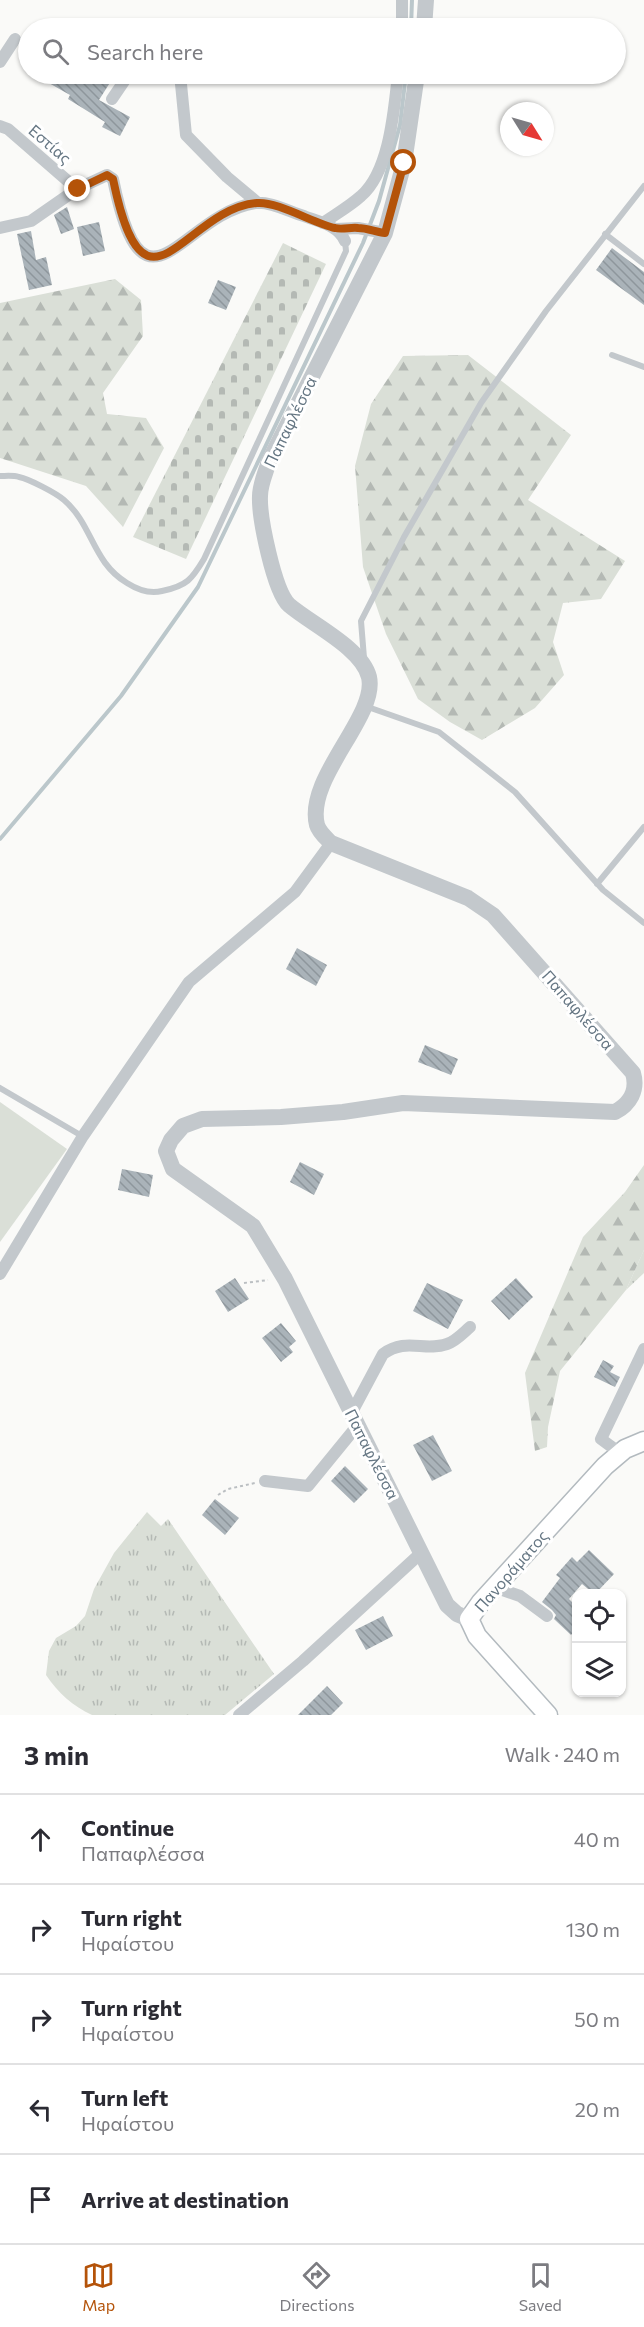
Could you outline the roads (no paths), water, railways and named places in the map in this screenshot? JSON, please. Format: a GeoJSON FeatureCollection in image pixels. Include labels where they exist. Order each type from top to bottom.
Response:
{"type":"FeatureCollection","features":[{"type":"Feature","properties":{"kind":"main road","name":"Πανοράματος"},"geometry":{"type":"LineString","coordinates":[[548,1715],[477,1636],[469,1619],[494,1587],[591,1480],[620,1453],[644,1441]]}},
{"type":"Feature","properties":{"kind":"street"},"geometry":{"type":"LineString","coordinates":[[402,0],[402,18]]}},
{"type":"Feature","properties":{"kind":"street"},"geometry":{"type":"LineString","coordinates":[[425,18],[426,0]]}},
{"type":"Feature","properties":{"kind":"street"},"geometry":{"type":"LineString","coordinates":[[0,62],[15,39]]}},
{"type":"Feature","properties":{"kind":"street"},"geometry":{"type":"LineString","coordinates":[[112,99],[122,84]]}},
{"type":"Feature","properties":{"kind":"street"},"geometry":{"type":"LineString","coordinates":[[181,84],[186,135],[227,177],[258,202],[323,223],[336,229],[345,241]]}},
{"type":"Feature","properties":{"kind":"street"},"geometry":{"type":"LineString","coordinates":[[323,223],[362,195],[376,177],[394,115],[397,84]]}},
{"type":"Feature","properties":{"kind":"street","name":"Παπαφλέσσα"},"geometry":{"type":"LineString","coordinates":[[365,667],[354,654],[287,603],[282,596],[270,561],[260,496],[269,461],[380,232],[404,163],[416,84]]}},
{"type":"Feature","properties":{"kind":"street","name":"Εστίας"},"geometry":{"type":"LineString","coordinates":[[0,126],[8,129],[78,189]]}},
{"type":"Feature","properties":{"kind":"street"},"geometry":{"type":"LineString","coordinates":[[0,228],[32,221],[78,189],[107,175],[113,179],[121,216],[135,246],[153,258],[168,254],[233,209],[258,202]]}},
{"type":"Feature","properties":{"kind":"street"},"geometry":{"type":"LineString","coordinates":[[336,229],[358,228],[380,232]]}},
{"type":"Feature","properties":{"kind":"street"},"geometry":{"type":"LineString","coordinates":[[0,1274],[83,1136],[189,982],[295,892],[331,843],[317,826],[319,795],[364,705],[369,679],[365,667]]}},
{"type":"Feature","properties":{"kind":"street","name":"Παπαφλέσσα"},"geometry":{"type":"LineString","coordinates":[[331,843],[483,906],[494,915],[633,1073],[636,1082],[630,1100],[615,1112],[403,1103],[344,1112],[281,1117],[202,1119],[189,1123],[176,1132],[166,1151],[173,1169],[253,1226],[259,1234],[285,1279],[447,1605],[457,1614],[469,1619]]}},
{"type":"Feature","properties":{"kind":"street"},"geometry":{"type":"LineString","coordinates":[[265,1480],[308,1485],[354,1420],[383,1354],[392,1347],[403,1344],[446,1344],[470,1327]]}},
{"type":"Feature","properties":{"kind":"street"},"geometry":{"type":"LineString","coordinates":[[620,1453],[601,1439],[644,1349]]}},
{"type":"Feature","properties":{"kind":"street"},"geometry":{"type":"LineString","coordinates":[[239,1715],[303,1661],[422,1553]]}},
{"type":"Feature","properties":{"kind":"street"},"geometry":{"type":"LineString","coordinates":[[494,1587],[520,1596],[547,1616]]}},
{"type":"Feature","properties":{"kind":"lane"},"geometry":{"type":"LineString","coordinates":[[365,667],[361,621],[404,537],[481,403],[546,311],[644,186]]}},
{"type":"Feature","properties":{"kind":"lane"},"geometry":{"type":"LineString","coordinates":[[605,234],[644,264]]}},
{"type":"Feature","properties":{"kind":"lane"},"geometry":{"type":"LineString","coordinates":[[0,476],[18,476],[63,499],[79,516],[104,563],[116,576],[137,589],[160,592],[178,587],[192,579],[204,559],[346,250],[345,241]]}},
{"type":"Feature","properties":{"kind":"lane"},"geometry":{"type":"LineString","coordinates":[[612,355],[644,367]]}},
{"type":"Feature","properties":{"kind":"lane"},"geometry":{"type":"LineString","coordinates":[[364,705],[439,732],[514,792],[597,884],[644,923]]}},
{"type":"Feature","properties":{"kind":"lane"},"geometry":{"type":"LineString","coordinates":[[597,884],[644,826]]}},
{"type":"Feature","properties":{"kind":"lane"},"geometry":{"type":"LineString","coordinates":[[0,1088],[83,1136]]}},
{"type":"Feature","properties":{"kind":"waterway"},"geometry":{"type":"LineString","coordinates":[[411,18],[412,0]]}},
{"type":"Feature","properties":{"kind":"waterway"},"geometry":{"type":"LineString","coordinates":[[0,839],[121,696],[198,587],[363,243],[379,201],[400,125],[405,84]]}}]}
